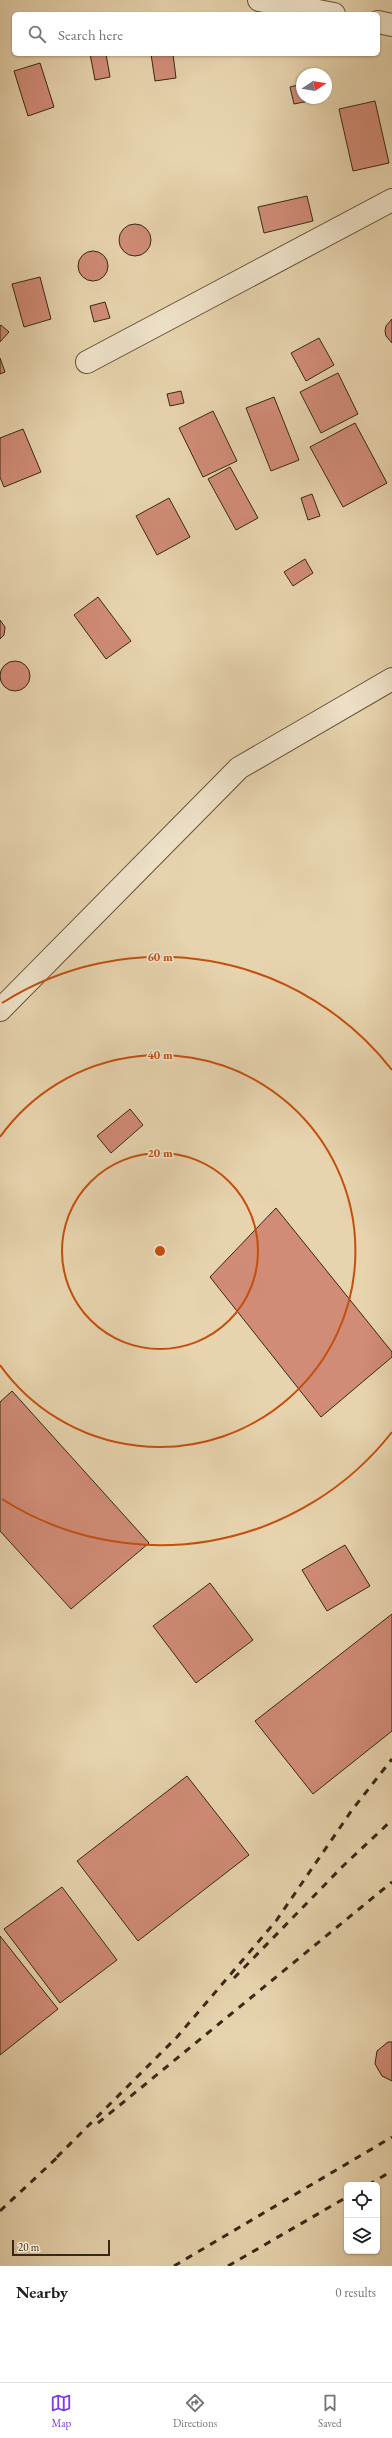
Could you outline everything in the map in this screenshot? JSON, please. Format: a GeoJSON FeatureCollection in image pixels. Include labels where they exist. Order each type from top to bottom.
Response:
{"type":"FeatureCollection","features":[{"type":"Feature","properties":{"kind":"street"},"geometry":{"type":"LineString","coordinates":[[259,0],[300,4],[327,12]]}},
{"type":"Feature","properties":{"kind":"street"},"geometry":{"type":"LineString","coordinates":[[380,22],[392,25]]}},
{"type":"Feature","properties":{"kind":"street"},"geometry":{"type":"LineString","coordinates":[[87,362],[392,200]]}},
{"type":"Feature","properties":{"kind":"street"},"geometry":{"type":"LineString","coordinates":[[0,1010],[239,768],[392,679]]}},
{"type":"Feature","properties":{"kind":"building"},"geometry":{"type":"Polygon","coordinates":[[[90,56],[106,56],[110,77],[95,80],[90,56]]]}},
{"type":"Feature","properties":{"kind":"building"},"geometry":{"type":"Polygon","coordinates":[[[151,56],[173,56],[176,78],[155,81],[151,56]]]}},
{"type":"Feature","properties":{"kind":"building"},"geometry":{"type":"Polygon","coordinates":[[[40,63],[54,107],[28,116],[14,71],[40,63]]]}},
{"type":"Feature","properties":{"kind":"building"},"geometry":{"type":"Polygon","coordinates":[[[296,86],[296,104],[294,104],[290,87],[296,86]]]}},
{"type":"Feature","properties":{"kind":"building"},"geometry":{"type":"Polygon","coordinates":[[[375,101],[389,163],[353,171],[339,109],[375,101]]]}},
{"type":"Feature","properties":{"kind":"building"},"geometry":{"type":"Polygon","coordinates":[[[307,196],[313,221],[264,233],[258,207],[307,196]]]}},
{"type":"Feature","properties":{"kind":"building"},"geometry":{"type":"Polygon","coordinates":[[[132,224],[138,224],[148,231],[151,240],[150,246],[144,253],[138,256],[132,256],[122,249],[119,243],[119,237],[126,227],[132,224]]]}},
{"type":"Feature","properties":{"kind":"building"},"geometry":{"type":"Polygon","coordinates":[[[93,251],[99,252],[107,260],[107,272],[99,280],[93,281],[87,280],[79,272],[78,266],[79,260],[87,252],[93,251]]]}},
{"type":"Feature","properties":{"kind":"building"},"geometry":{"type":"Polygon","coordinates":[[[40,277],[51,319],[24,327],[12,284],[40,277]]]}},
{"type":"Feature","properties":{"kind":"building"},"geometry":{"type":"Polygon","coordinates":[[[105,302],[110,318],[94,322],[90,306],[105,302]]]}},
{"type":"Feature","properties":{"kind":"building"},"geometry":{"type":"Polygon","coordinates":[[[392,319],[392,343],[386,336],[385,331],[386,326],[392,319]]]}},
{"type":"Feature","properties":{"kind":"building"},"geometry":{"type":"Polygon","coordinates":[[[1,325],[9,332],[0,342],[0,326],[1,325]]]}},
{"type":"Feature","properties":{"kind":"building"},"geometry":{"type":"Polygon","coordinates":[[[319,338],[334,365],[306,381],[291,353],[319,338]]]}},
{"type":"Feature","properties":{"kind":"building"},"geometry":{"type":"Polygon","coordinates":[[[0,358],[5,372],[0,374],[0,358]]]}},
{"type":"Feature","properties":{"kind":"building"},"geometry":{"type":"Polygon","coordinates":[[[338,373],[358,414],[321,433],[300,392],[338,373]]]}},
{"type":"Feature","properties":{"kind":"building"},"geometry":{"type":"Polygon","coordinates":[[[181,391],[184,403],[170,406],[167,394],[181,391]]]}},
{"type":"Feature","properties":{"kind":"building"},"geometry":{"type":"Polygon","coordinates":[[[274,397],[299,460],[271,471],[246,408],[274,397]]]}},
{"type":"Feature","properties":{"kind":"building"},"geometry":{"type":"Polygon","coordinates":[[[213,411],[237,461],[203,477],[179,428],[213,411]]]}},
{"type":"Feature","properties":{"kind":"building"},"geometry":{"type":"Polygon","coordinates":[[[355,423],[387,483],[343,507],[310,447],[355,423]]]}},
{"type":"Feature","properties":{"kind":"building"},"geometry":{"type":"Polygon","coordinates":[[[23,429],[41,472],[4,487],[0,477],[0,438],[23,429]]]}},
{"type":"Feature","properties":{"kind":"building"},"geometry":{"type":"Polygon","coordinates":[[[230,467],[258,518],[236,530],[208,479],[230,467]]]}},
{"type":"Feature","properties":{"kind":"building"},"geometry":{"type":"Polygon","coordinates":[[[312,494],[320,516],[308,520],[301,498],[312,494]]]}},
{"type":"Feature","properties":{"kind":"building"},"geometry":{"type":"Polygon","coordinates":[[[169,498],[190,537],[157,555],[136,516],[169,498]]]}},
{"type":"Feature","properties":{"kind":"building"},"geometry":{"type":"Polygon","coordinates":[[[305,559],[313,573],[293,586],[284,572],[305,559]]]}},
{"type":"Feature","properties":{"kind":"building"},"geometry":{"type":"Polygon","coordinates":[[[98,597],[131,641],[106,659],[74,615],[98,597]]]}},
{"type":"Feature","properties":{"kind":"building"},"geometry":{"type":"Polygon","coordinates":[[[0,620],[5,627],[4,635],[0,639],[0,620]]]}},
{"type":"Feature","properties":{"kind":"building"},"geometry":{"type":"Polygon","coordinates":[[[15,661],[21,662],[29,670],[29,682],[21,690],[15,691],[9,690],[1,682],[0,676],[1,670],[9,662],[15,661]]]}},
{"type":"Feature","properties":{"kind":"building"},"geometry":{"type":"Polygon","coordinates":[[[130,1109],[143,1125],[111,1153],[97,1136],[130,1109]]]}},
{"type":"Feature","properties":{"kind":"building"},"geometry":{"type":"Polygon","coordinates":[[[276,1208],[392,1352],[392,1357],[321,1417],[210,1277],[276,1208]]]}},
{"type":"Feature","properties":{"kind":"building"},"geometry":{"type":"Polygon","coordinates":[[[12,1391],[149,1543],[71,1609],[0,1531],[0,1402],[12,1391]]]}},
{"type":"Feature","properties":{"kind":"building"},"geometry":{"type":"Polygon","coordinates":[[[345,1545],[370,1586],[327,1611],[302,1570],[345,1545]]]}},
{"type":"Feature","properties":{"kind":"building"},"geometry":{"type":"Polygon","coordinates":[[[210,1583],[253,1640],[196,1683],[153,1626],[210,1583]]]}},
{"type":"Feature","properties":{"kind":"building"},"geometry":{"type":"Polygon","coordinates":[[[392,1614],[392,1731],[313,1794],[255,1721],[392,1614]]]}},
{"type":"Feature","properties":{"kind":"building"},"geometry":{"type":"Polygon","coordinates":[[[187,1776],[249,1855],[138,1941],[77,1861],[187,1776]]]}},
{"type":"Feature","properties":{"kind":"building"},"geometry":{"type":"Polygon","coordinates":[[[62,1887],[117,1960],[60,2003],[4,1929],[62,1887]]]}},
{"type":"Feature","properties":{"kind":"building"},"geometry":{"type":"Polygon","coordinates":[[[0,1936],[58,2009],[0,2055],[0,1936]]]}},
{"type":"Feature","properties":{"kind":"building"},"geometry":{"type":"Polygon","coordinates":[[[388,2042],[392,2042],[392,2081],[382,2076],[375,2064],[377,2051],[388,2042]]]}},
{"type":"Feature","properties":{"kind":"railway"},"geometry":{"type":"LineString","coordinates":[[57,2157],[177,2037],[276,1921],[352,1810],[392,1759]]}},
{"type":"Feature","properties":{"kind":"railway"},"geometry":{"type":"LineString","coordinates":[[234,1978],[343,1866],[392,1820]]}},
{"type":"Feature","properties":{"kind":"railway"},"geometry":{"type":"LineString","coordinates":[[98,2123],[392,1882]]}},
{"type":"Feature","properties":{"kind":"railway"},"geometry":{"type":"LineString","coordinates":[[174,2266],[392,2137]]}},
{"type":"Feature","properties":{"kind":"railway"},"geometry":{"type":"LineString","coordinates":[[0,2211],[61,2154]]}},
{"type":"Feature","properties":{"kind":"railway"},"geometry":{"type":"LineString","coordinates":[[373,2182],[392,2171]]}},
{"type":"Feature","properties":{"kind":"railway"},"geometry":{"type":"LineString","coordinates":[[228,2266],[344,2199]]}}]}
